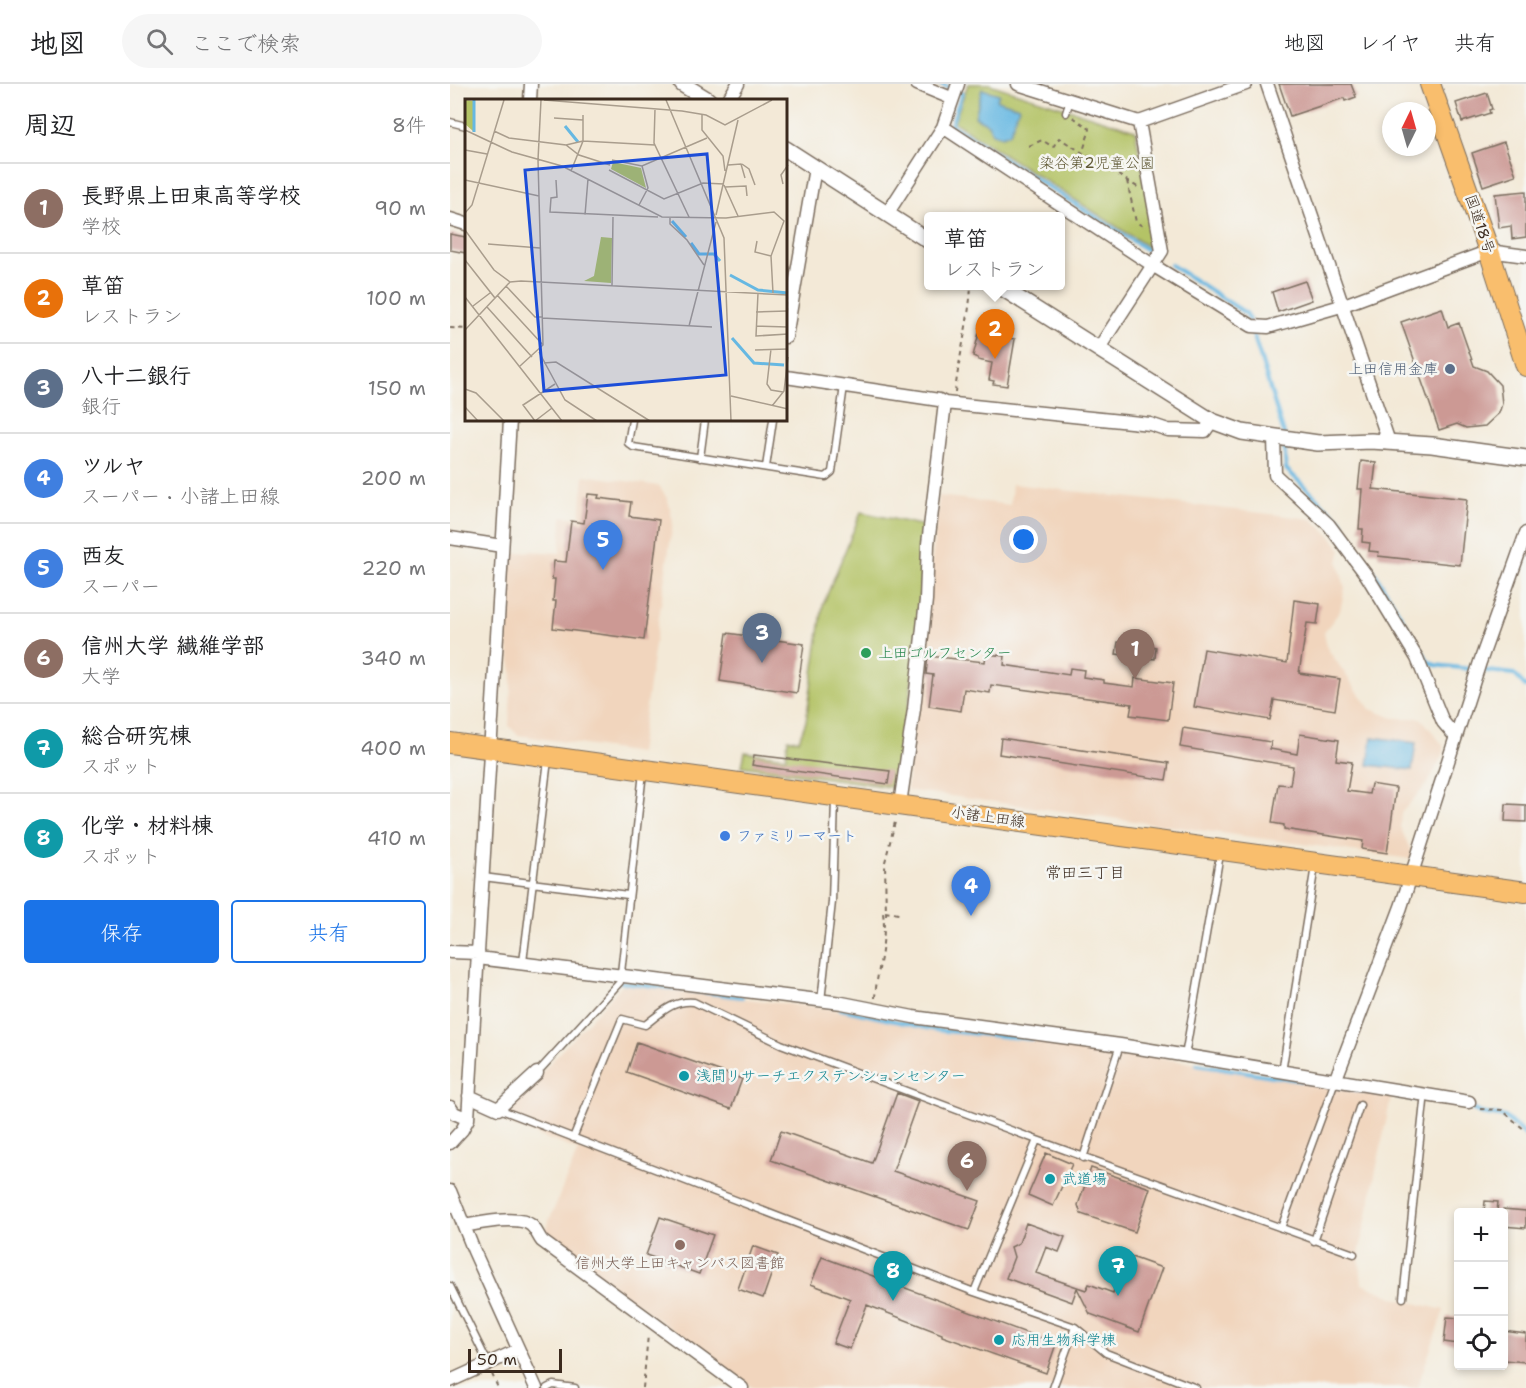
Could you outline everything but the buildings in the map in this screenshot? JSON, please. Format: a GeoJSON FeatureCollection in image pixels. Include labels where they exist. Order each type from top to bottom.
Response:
{"type":"FeatureCollection","features":[{"type":"Feature","properties":{"kind":"main road","name":"国道18号"},"geometry":{"type":"LineString","coordinates":[[1430,84],[1489,251],[1526,366]]}},
{"type":"Feature","properties":{"kind":"main road","name":"小諸上田線"},"geometry":{"type":"LineString","coordinates":[[450,743],[644,768],[1526,892]]}},
{"type":"Feature","properties":{"kind":"street"},"geometry":{"type":"LineString","coordinates":[[530,99],[531,84]]}},
{"type":"Feature","properties":{"kind":"street"},"geometry":{"type":"LineString","coordinates":[[682,84],[706,99]]}},
{"type":"Feature","properties":{"kind":"street"},"geometry":{"type":"LineString","coordinates":[[729,99],[738,84]]}},
{"type":"Feature","properties":{"kind":"street"},"geometry":{"type":"LineString","coordinates":[[917,84],[951,98]]}},
{"type":"Feature","properties":{"kind":"street"},"geometry":{"type":"LineString","coordinates":[[887,214],[943,127],[951,98],[958,84]]}},
{"type":"Feature","properties":{"kind":"street"},"geometry":{"type":"LineString","coordinates":[[1018,84],[1068,107],[1097,109],[1139,122],[1246,84]]}},
{"type":"Feature","properties":{"kind":"street"},"geometry":{"type":"LineString","coordinates":[[1267,84],[1389,442]]}},
{"type":"Feature","properties":{"kind":"street"},"geometry":{"type":"LineString","coordinates":[[1099,348],[1162,251],[1139,122]]}},
{"type":"Feature","properties":{"kind":"street"},"geometry":{"type":"LineString","coordinates":[[943,127],[1154,266],[1252,326],[1268,327],[1341,306],[1489,251],[1526,256]]}},
{"type":"Feature","properties":{"kind":"street"},"geometry":{"type":"LineString","coordinates":[[788,151],[924,238]]}},
{"type":"Feature","properties":{"kind":"street"},"geometry":{"type":"LineString","coordinates":[[788,325],[815,168]]}},
{"type":"Feature","properties":{"kind":"street"},"geometry":{"type":"LineString","coordinates":[[450,219],[465,224]]}},
{"type":"Feature","properties":{"kind":"street"},"geometry":{"type":"LineString","coordinates":[[1007,290],[1212,421],[1229,429],[1335,444],[1389,442],[1472,449],[1526,458]]}},
{"type":"Feature","properties":{"kind":"street"},"geometry":{"type":"LineString","coordinates":[[788,377],[939,399],[950,403],[1150,424],[1168,430],[1205,431],[1212,421]]}},
{"type":"Feature","properties":{"kind":"street"},"geometry":{"type":"LineString","coordinates":[[898,804],[914,709],[926,600],[928,544],[950,403]]}},
{"type":"Feature","properties":{"kind":"street"},"geometry":{"type":"LineString","coordinates":[[450,1143],[468,1119],[510,422]]}},
{"type":"Feature","properties":{"kind":"street"},"geometry":{"type":"LineString","coordinates":[[1281,438],[1275,475],[1329,525],[1367,576],[1412,649],[1443,722],[1455,736]]}},
{"type":"Feature","properties":{"kind":"street"},"geometry":{"type":"LineString","coordinates":[[1333,1085],[1401,906],[1455,736],[1526,533]]}},
{"type":"Feature","properties":{"kind":"street"},"geometry":{"type":"LineString","coordinates":[[450,538],[502,546]]}},
{"type":"Feature","properties":{"kind":"street"},"geometry":{"type":"LineString","coordinates":[[450,952],[620,979],[821,1001],[1119,1048],[1185,1056],[1282,1072],[1333,1085],[1469,1102]]}},
{"type":"Feature","properties":{"kind":"street"},"geometry":{"type":"LineString","coordinates":[[469,1096],[498,1109],[537,1073]]}},
{"type":"Feature","properties":{"kind":"street"},"geometry":{"type":"LineString","coordinates":[[450,1107],[454,1113],[468,1119]]}},
{"type":"Feature","properties":{"kind":"street"},"geometry":{"type":"LineString","coordinates":[[450,1191],[536,1388]]}},
{"type":"Feature","properties":{"kind":"street"},"geometry":{"type":"LineString","coordinates":[[464,1226],[489,1221],[526,1222],[533,1226],[542,1241],[742,1388]]}},
{"type":"Feature","properties":{"kind":"street"},"geometry":{"type":"LineString","coordinates":[[450,1381],[518,1350]]}},
{"type":"Feature","properties":{"kind":"lane"},"geometry":{"type":"LineString","coordinates":[[450,122],[465,126]]}},
{"type":"Feature","properties":{"kind":"lane"},"geometry":{"type":"LineString","coordinates":[[632,422],[628,443],[633,447],[826,477],[832,472],[844,385]]}},
{"type":"Feature","properties":{"kind":"lane"},"geometry":{"type":"LineString","coordinates":[[700,458],[705,422]]}},
{"type":"Feature","properties":{"kind":"lane"},"geometry":{"type":"LineString","coordinates":[[766,467],[773,422]]}},
{"type":"Feature","properties":{"kind":"lane"},"geometry":{"type":"LineString","coordinates":[[523,962],[531,881],[548,756]]}},
{"type":"Feature","properties":{"kind":"lane"},"geometry":{"type":"LineString","coordinates":[[537,1073],[620,979],[644,768]]}},
{"type":"Feature","properties":{"kind":"lane"},"geometry":{"type":"LineString","coordinates":[[821,1001],[832,902],[835,795]]}},
{"type":"Feature","properties":{"kind":"lane"},"geometry":{"type":"LineString","coordinates":[[1185,1056],[1221,850]]}},
{"type":"Feature","properties":{"kind":"lane"},"geometry":{"type":"LineString","coordinates":[[1282,1072],[1315,863]]}},
{"type":"Feature","properties":{"kind":"lane"},"geometry":{"type":"LineString","coordinates":[[483,877],[531,881],[628,895]]}},
{"type":"Feature","properties":{"kind":"lane"},"geometry":{"type":"LineString","coordinates":[[573,1138],[622,1019],[645,1025],[673,1004],[681,1001],[694,1002],[782,1044],[1083,1158],[1354,1254]]}},
{"type":"Feature","properties":{"kind":"lane"},"geometry":{"type":"LineString","coordinates":[[1083,1158],[1119,1048]]}},
{"type":"Feature","properties":{"kind":"lane"},"geometry":{"type":"LineString","coordinates":[[1281,1228],[1333,1085]]}},
{"type":"Feature","properties":{"kind":"lane"},"geometry":{"type":"LineString","coordinates":[[1403,1298],[1424,1098]]}},
{"type":"Feature","properties":{"kind":"lane"},"geometry":{"type":"LineString","coordinates":[[1314,1241],[1360,1105]]}},
{"type":"Feature","properties":{"kind":"lane"},"geometry":{"type":"LineString","coordinates":[[498,1109],[974,1292],[1075,1327],[1106,1353],[1196,1388]]}},
{"type":"Feature","properties":{"kind":"lane"},"geometry":{"type":"LineString","coordinates":[[974,1292],[1037,1140]]}},
{"type":"Feature","properties":{"kind":"lane"},"geometry":{"type":"LineString","coordinates":[[450,1286],[488,1363]]}},
{"type":"Feature","properties":{"kind":"lane"},"geometry":{"type":"LineString","coordinates":[[1053,1388],[1075,1327]]}},
{"type":"Feature","properties":{"kind":"lane"},"geometry":{"type":"LineString","coordinates":[[547,1388],[553,1385],[575,1388]]}},
{"type":"Feature","properties":{"kind":"path"},"geometry":{"type":"LineString","coordinates":[[1082,152],[1090,129],[1073,117],[1074,115],[1094,119],[1097,109]]}},
{"type":"Feature","properties":{"kind":"path"},"geometry":{"type":"LineString","coordinates":[[1029,146],[1042,140],[1053,147],[1059,138],[1152,197]]}},
{"type":"Feature","properties":{"kind":"path"},"geometry":{"type":"LineString","coordinates":[[1127,181],[1136,222],[1159,236]]}},
{"type":"Feature","properties":{"kind":"path"},"geometry":{"type":"LineString","coordinates":[[950,403],[960,349],[969,322],[971,290]]}},
{"type":"Feature","properties":{"kind":"path"},"geometry":{"type":"LineString","coordinates":[[450,328],[465,330]]}},
{"type":"Feature","properties":{"kind":"path"},"geometry":{"type":"LineString","coordinates":[[875,1010],[876,975],[885,941],[885,862],[898,804]]}},
{"type":"Feature","properties":{"kind":"path"},"geometry":{"type":"LineString","coordinates":[[885,914],[898,914]]}},
{"type":"Feature","properties":{"kind":"path"},"geometry":{"type":"LineString","coordinates":[[1469,1102],[1481,1109],[1502,1110],[1526,1131]]}},
{"type":"Feature","properties":{"kind":"path"},"geometry":{"type":"LineString","coordinates":[[643,1388],[650,1320]]}},
{"type":"Feature","properties":{"kind":"shaded area"},"geometry":{"type":"Polygon","coordinates":[[[584,475],[659,486],[668,500],[673,522],[639,753],[518,735],[509,726],[512,671],[506,638],[512,554],[531,551],[560,553],[562,516],[580,518],[584,475]]]}},
{"type":"Feature","properties":{"kind":"shaded area"},"geometry":{"type":"Polygon","coordinates":[[[1012,484],[1312,519],[1329,534],[1341,549],[1338,562],[1345,588],[1340,611],[1324,632],[1327,648],[1370,709],[1393,718],[1421,718],[1443,745],[1443,754],[1428,783],[1401,813],[1400,827],[1413,855],[1411,859],[907,790],[939,496],[1010,505],[1012,484]]]}},
{"type":"Feature","properties":{"kind":"shaded area"},"geometry":{"type":"Polygon","coordinates":[[[623,984],[838,1010],[935,1032],[1109,1049],[1391,1097],[1359,1254],[1362,1284],[1398,1299],[1444,1310],[1417,1388],[753,1388],[547,1239],[545,1231],[578,1150],[502,1122],[514,1102],[623,984]]]}},
{"type":"Feature","properties":{"kind":"green space","name":"染谷第2児童公園"},"geometry":{"type":"Polygon","coordinates":[[[968,84],[989,84],[1135,130],[1158,248],[1153,250],[954,122],[968,84]]]}},
{"type":"Feature","properties":{"kind":"green space","name":"上田ゴルフセンター"},"geometry":{"type":"Polygon","coordinates":[[[861,512],[925,526],[918,634],[898,788],[742,766],[745,752],[786,757],[788,739],[799,740],[806,721],[823,605],[861,512]]]}},
{"type":"Feature","properties":{"kind":"water"},"geometry":{"type":"Polygon","coordinates":[[[982,89],[999,94],[997,100],[1019,107],[1010,133],[1002,136],[992,133],[988,124],[975,117],[982,89]]]}},
{"type":"Feature","properties":{"kind":"water"},"geometry":{"type":"Polygon","coordinates":[[[1372,737],[1416,743],[1412,770],[1368,765],[1372,737]]]}},
{"type":"Feature","properties":{"kind":"waterway"},"geometry":{"type":"LineString","coordinates":[[940,84],[962,93],[951,125],[1152,253]]}},
{"type":"Feature","properties":{"kind":"waterway"},"geometry":{"type":"LineString","coordinates":[[1171,265],[1247,314],[1249,320]]}},
{"type":"Feature","properties":{"kind":"waterway"},"geometry":{"type":"LineString","coordinates":[[1252,330],[1284,434]]}},
{"type":"Feature","properties":{"kind":"waterway"},"geometry":{"type":"LineString","coordinates":[[1284,442],[1286,469],[1342,522],[1345,534],[1376,575],[1428,661],[1435,665],[1514,674],[1526,687]]}},
{"type":"Feature","properties":{"kind":"waterway"},"geometry":{"type":"LineString","coordinates":[[621,982],[742,997]]}},
{"type":"Feature","properties":{"kind":"waterway"},"geometry":{"type":"LineString","coordinates":[[841,1009],[935,1030],[1032,1039]]}},
{"type":"Feature","properties":{"kind":"waterway"},"geometry":{"type":"LineString","coordinates":[[1197,1064],[1379,1093]]}},
{"type":"Feature","properties":{"kind":"waterway"},"geometry":{"type":"LineString","coordinates":[[1395,1096],[1414,1099]]}},
{"type":"Feature","properties":{"kind":"waterway"},"geometry":{"type":"LineString","coordinates":[[1466,1106],[1480,1113],[1505,1117],[1526,1136]]}},
{"type":"Feature","properties":{"kind":"place","name":"草笛"},"geometry":{"type":"Point","coordinates":[995,359]}},
{"type":"Feature","properties":{"kind":"place","name":"上田信用金庫"},"geometry":{"type":"Point","coordinates":[1450,369]}},
{"type":"Feature","properties":{"kind":"place","name":"西友"},"geometry":{"type":"Point","coordinates":[603,570]}},
{"type":"Feature","properties":{"kind":"place","name":"上田ゴルフセンター"},"geometry":{"type":"Point","coordinates":[866,653]}},
{"type":"Feature","properties":{"kind":"place","name":"八十二銀行"},"geometry":{"type":"Point","coordinates":[762,663]}},
{"type":"Feature","properties":{"kind":"place","name":"長野県上田東高等学校"},"geometry":{"type":"Point","coordinates":[1135,679]}},
{"type":"Feature","properties":{"kind":"place","name":"ファミリーマート"},"geometry":{"type":"Point","coordinates":[725,836]}},
{"type":"Feature","properties":{"kind":"place","name":"ツルヤ"},"geometry":{"type":"Point","coordinates":[971,916]}},
{"type":"Feature","properties":{"kind":"place","name":"浅間リサーチエクステンションセンター"},"geometry":{"type":"Point","coordinates":[684,1076]}},
{"type":"Feature","properties":{"kind":"place","name":"武道場"},"geometry":{"type":"Point","coordinates":[1050,1179]}},
{"type":"Feature","properties":{"kind":"place","name":"信州大学 繊維学部"},"geometry":{"type":"Point","coordinates":[967,1191]}},
{"type":"Feature","properties":{"kind":"place","name":"信州大学上田キャンパス図書館"},"geometry":{"type":"Point","coordinates":[680,1245]}},
{"type":"Feature","properties":{"kind":"place","name":"総合研究棟"},"geometry":{"type":"Point","coordinates":[1118,1296]}},
{"type":"Feature","properties":{"kind":"place","name":"化学・材料棟"},"geometry":{"type":"Point","coordinates":[893,1301]}},
{"type":"Feature","properties":{"kind":"place","name":"応用生物科学棟"},"geometry":{"type":"Point","coordinates":[999,1340]}},
{"type":"Feature","properties":{"kind":"district","name":"常田三丁目"},"geometry":{"type":"Point","coordinates":[1085,872]}}]}
